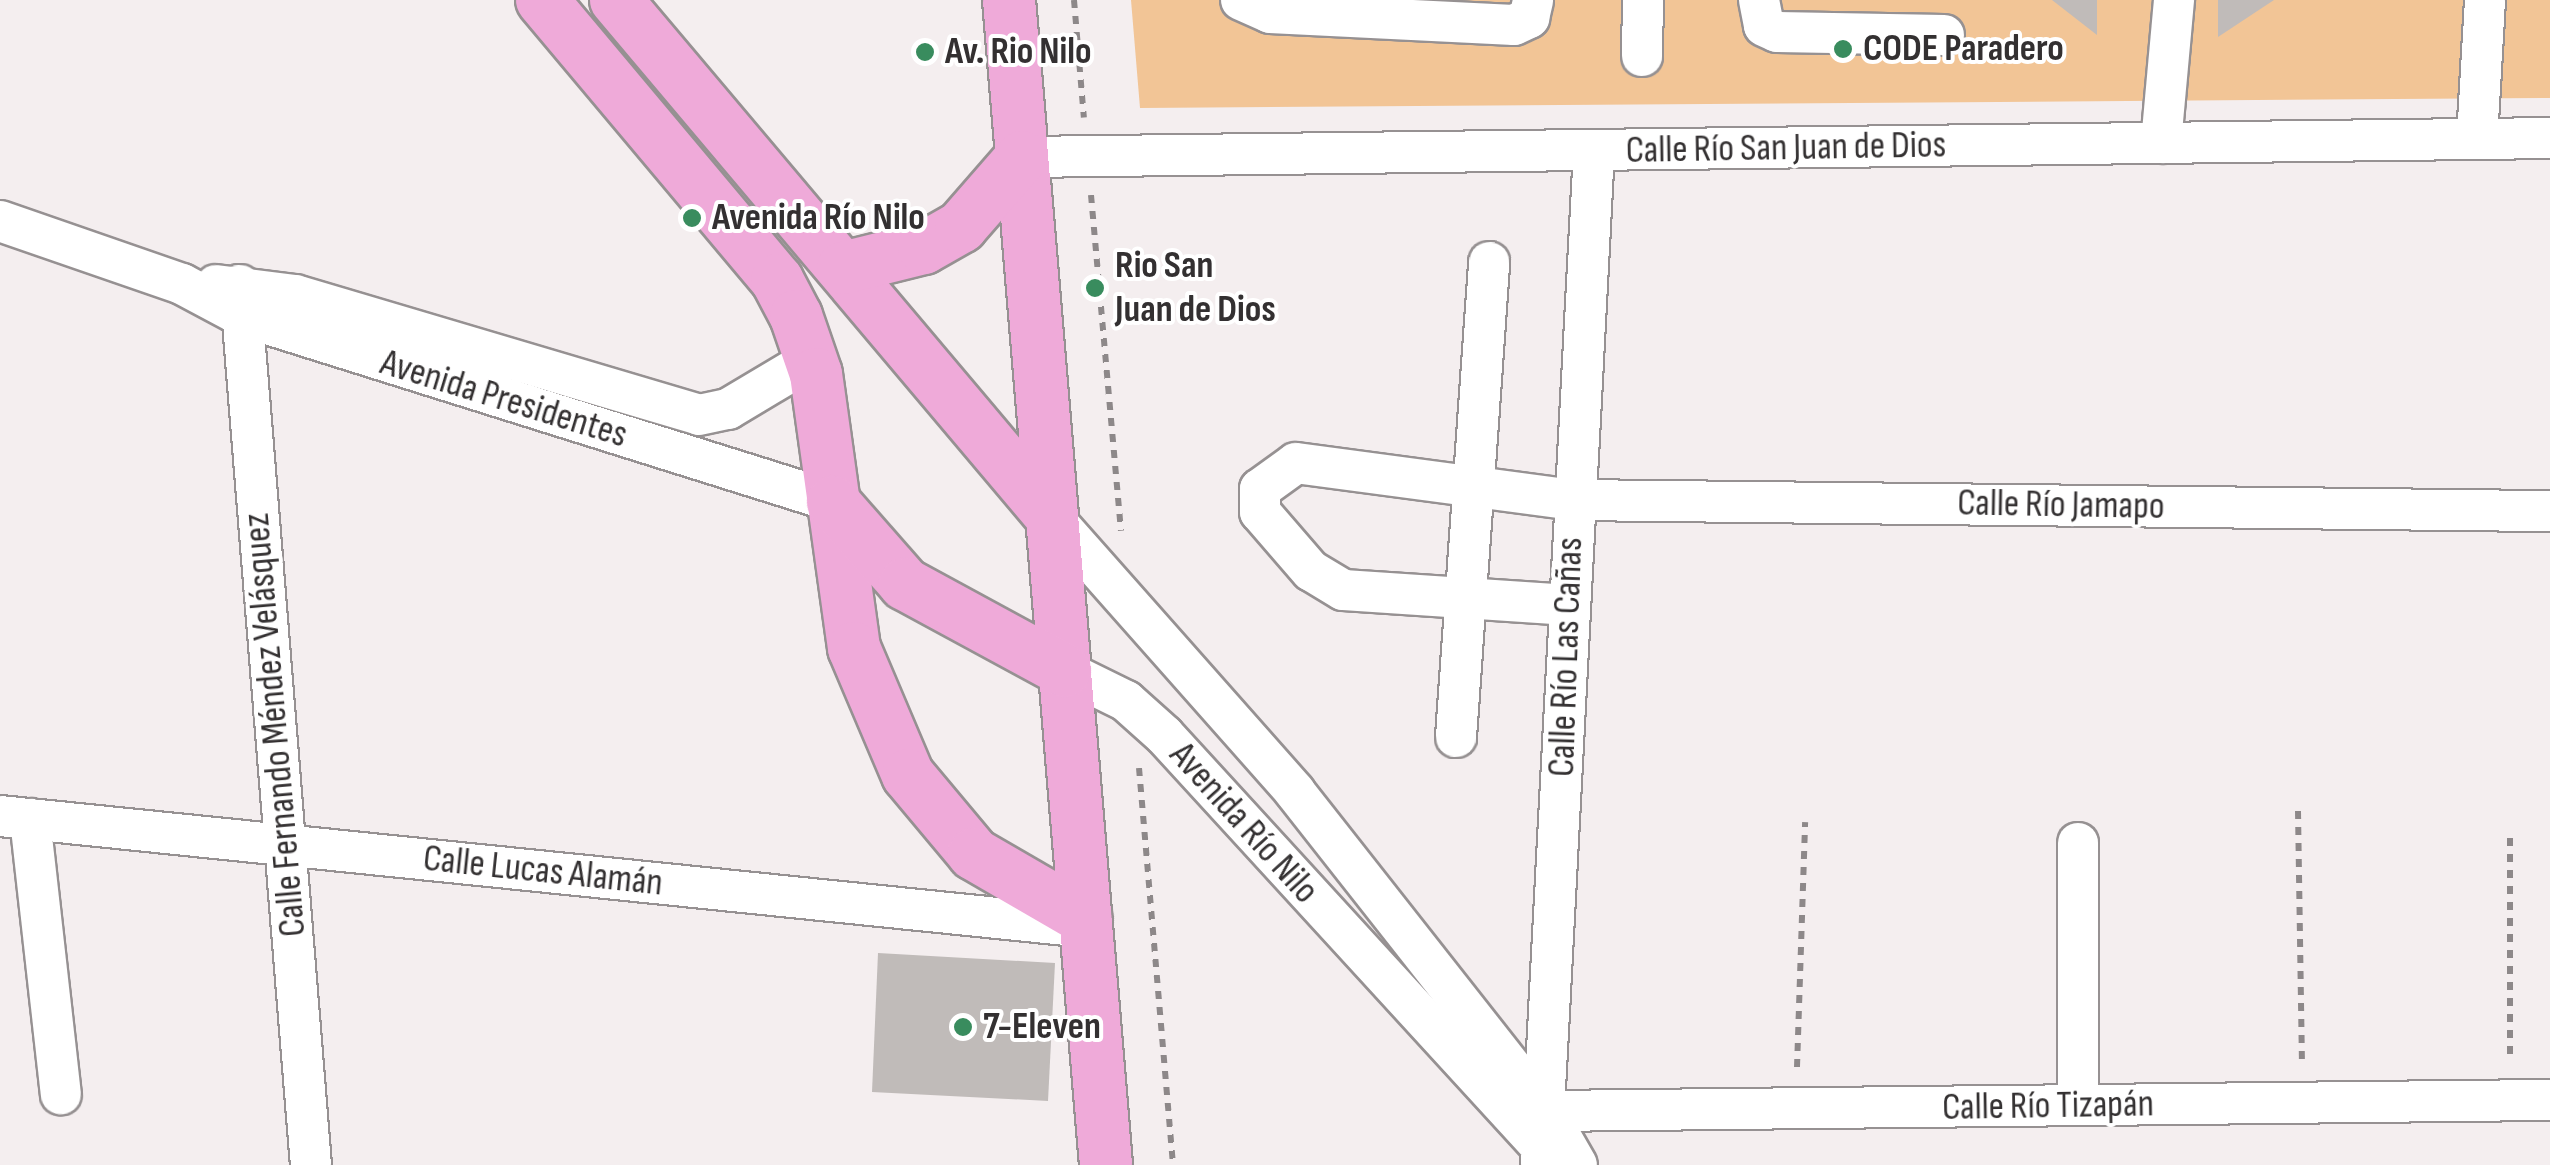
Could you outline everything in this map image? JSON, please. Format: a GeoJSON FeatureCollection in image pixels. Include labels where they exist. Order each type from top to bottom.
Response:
{"type":"FeatureCollection","features":[{"type":"Feature","properties":{"kind":"main road"},"geometry":{"type":"LineString","coordinates":[[542,0],[777,280],[812,359],[854,648],[908,774],[974,854],[1086,923]]}},
{"type":"Feature","properties":{"kind":"main road","name":"Avenida Río Nilo"},"geometry":{"type":"LineString","coordinates":[[616,0],[1052,517]]}},
{"type":"Feature","properties":{"kind":"main road"},"geometry":{"type":"LineString","coordinates":[[1009,0],[1106,1165]]}},
{"type":"Feature","properties":{"kind":"main road"},"geometry":{"type":"LineString","coordinates":[[842,268],[924,248],[961,227],[1022,157]]}},
{"type":"Feature","properties":{"kind":"main road","name":"Avenida Río Nilo"},"geometry":{"type":"LineString","coordinates":[[832,501],[905,584],[1065,670]]}},
{"type":"Feature","properties":{"kind":"street"},"geometry":{"type":"LineString","coordinates":[[1241,0],[1270,13],[1514,25],[1529,18],[1533,0]]}},
{"type":"Feature","properties":{"kind":"street"},"geometry":{"type":"LineString","coordinates":[[1642,56],[1644,0]]}},
{"type":"Feature","properties":{"kind":"street"},"geometry":{"type":"LineString","coordinates":[[1759,0],[1764,26],[1778,32],[1944,35]]}},
{"type":"Feature","properties":{"kind":"street"},"geometry":{"type":"LineString","coordinates":[[2161,143],[2174,0]]}},
{"type":"Feature","properties":{"kind":"street"},"geometry":{"type":"LineString","coordinates":[[2478,139],[2485,0]]}},
{"type":"Feature","properties":{"kind":"street","name":"Calle Río San Juan de Dios"},"geometry":{"type":"LineString","coordinates":[[1022,157],[2550,138]]}},
{"type":"Feature","properties":{"kind":"street","name":"Calle Río Las Cañas"},"geometry":{"type":"LineString","coordinates":[[1555,1163],[1546,1111],[1573,500],[1594,150]]}},
{"type":"Feature","properties":{"kind":"street","name":"Avenida Presidentes"},"geometry":{"type":"LineString","coordinates":[[0,221],[182,284],[698,415],[728,409],[812,359]]}},
{"type":"Feature","properties":{"kind":"street"},"geometry":{"type":"LineString","coordinates":[[1456,736],[1460,594],[1488,262]]}},
{"type":"Feature","properties":{"kind":"street","name":"Avenida Presidentes"},"geometry":{"type":"LineString","coordinates":[[241,300],[832,501]]}},
{"type":"Feature","properties":{"kind":"street","name":"Calle Fernando Méndez Velásquez"},"geometry":{"type":"LineString","coordinates":[[241,300],[311,1165]]}},
{"type":"Feature","properties":{"kind":"street","name":"Calle Río Jamapo"},"geometry":{"type":"LineString","coordinates":[[1460,594],[1326,584],[1257,498],[1264,481],[1296,462],[1573,500],[2550,510]]}},
{"type":"Feature","properties":{"kind":"street","name":"Avenida Río Nilo"},"geometry":{"type":"LineString","coordinates":[[1052,517],[1295,792],[1546,1111]]}},
{"type":"Feature","properties":{"kind":"street"},"geometry":{"type":"LineString","coordinates":[[1460,594],[1568,605]]}},
{"type":"Feature","properties":{"kind":"street","name":"Avenida Río Nilo"},"geometry":{"type":"LineString","coordinates":[[1065,670],[1126,701],[1164,734],[1555,1163]]}},
{"type":"Feature","properties":{"kind":"street"},"geometry":{"type":"LineString","coordinates":[[15,818],[60,1094]]}},
{"type":"Feature","properties":{"kind":"street","name":"Calle Lucas Alamán"},"geometry":{"type":"LineString","coordinates":[[15,818],[1086,923]]}},
{"type":"Feature","properties":{"kind":"street"},"geometry":{"type":"LineString","coordinates":[[2078,843],[2078,1106]]}},
{"type":"Feature","properties":{"kind":"street","name":"Calle Río Tizapán"},"geometry":{"type":"LineString","coordinates":[[1546,1111],[2530,1100]]}},
{"type":"Feature","properties":{"kind":"path"},"geometry":{"type":"LineString","coordinates":[[2298,811],[2303,1103]]}},
{"type":"Feature","properties":{"kind":"path"},"geometry":{"type":"LineString","coordinates":[[1796,1108],[1806,822]]}},
{"type":"Feature","properties":{"kind":"path"},"geometry":{"type":"LineString","coordinates":[[2510,838],[2530,1100]]}},
{"type":"Feature","properties":{"kind":"shaded area","name":"CODE Paradero"},"geometry":{"type":"Polygon","coordinates":[[[1131,0],[2550,0],[2550,98],[1140,108],[1131,0]]]}},
{"type":"Feature","properties":{"kind":"building"},"geometry":{"type":"Polygon","coordinates":[[[2052,0],[2097,0],[2097,35],[2052,0]]]}},
{"type":"Feature","properties":{"kind":"building"},"geometry":{"type":"Polygon","coordinates":[[[2218,0],[2274,0],[2218,37],[2218,0]]]}},
{"type":"Feature","properties":{"kind":"building","name":"7-Eleven"},"geometry":{"type":"Polygon","coordinates":[[[878,953],[1055,963],[1048,1101],[872,1092],[878,953]]]}},
{"type":"Feature","properties":{"kind":"place","name":"CODE Paradero"},"geometry":{"type":"Point","coordinates":[1843,49]}},
{"type":"Feature","properties":{"kind":"place","name":"Av. Rio Nilo"},"geometry":{"type":"Point","coordinates":[925,52]}},
{"type":"Feature","properties":{"kind":"place","name":"Avenida Río Nilo"},"geometry":{"type":"Point","coordinates":[692,218]}},
{"type":"Feature","properties":{"kind":"place","name":"Rio San Juan de Dios"},"geometry":{"type":"Point","coordinates":[1095,288]}},
{"type":"Feature","properties":{"kind":"place","name":"7-Eleven"},"geometry":{"type":"Point","coordinates":[963,1027]}}]}
